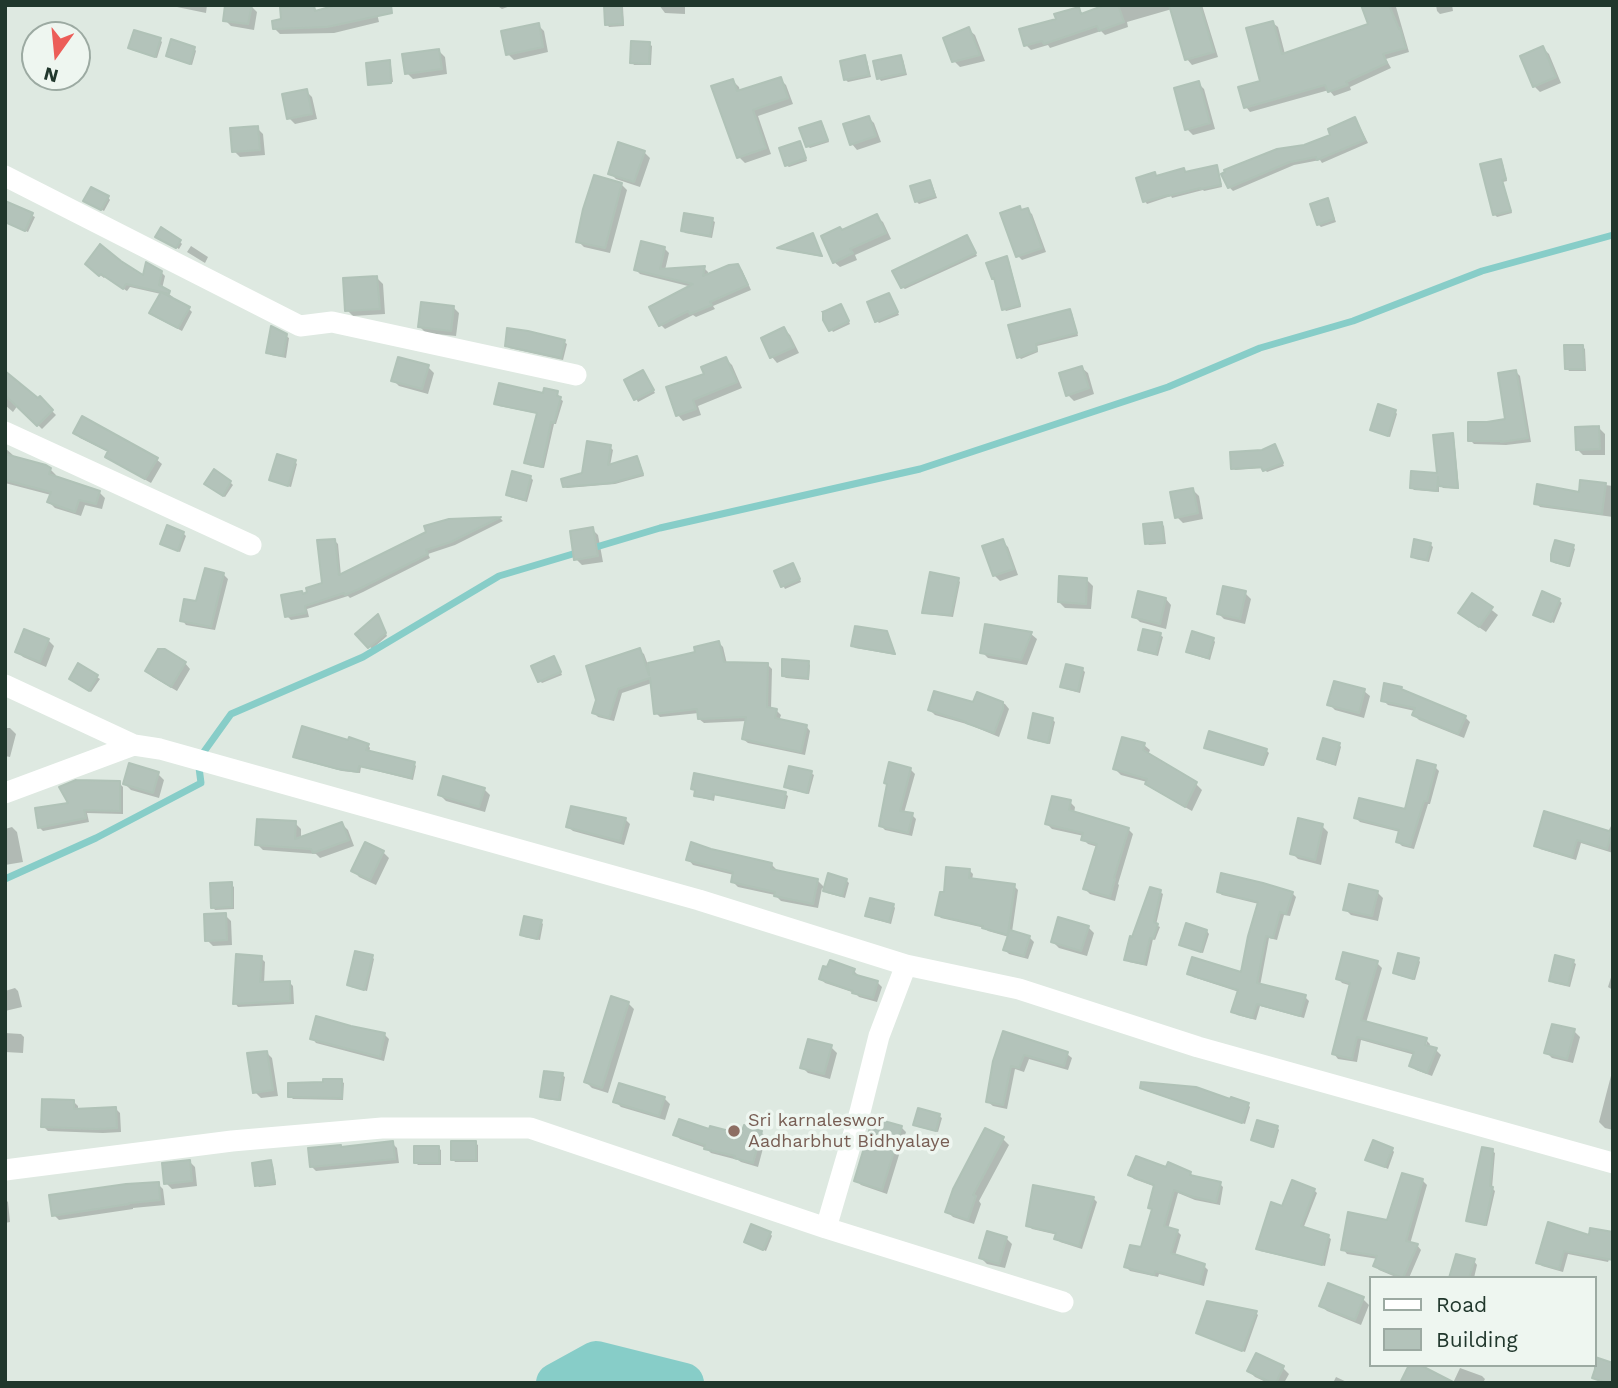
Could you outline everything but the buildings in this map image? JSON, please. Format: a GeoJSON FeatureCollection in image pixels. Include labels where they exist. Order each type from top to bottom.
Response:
{"type":"FeatureCollection","features":[{"type":"Feature","properties":{"kind":"street"},"geometry":{"type":"LineString","coordinates":[[5,176],[300,326],[332,322],[576,375]]}},
{"type":"Feature","properties":{"kind":"street"},"geometry":{"type":"LineString","coordinates":[[5,432],[251,545]]}},
{"type":"Feature","properties":{"kind":"street"},"geometry":{"type":"LineString","coordinates":[[5,684],[134,745],[699,900],[906,965],[1019,989],[1198,1047],[1613,1163]]}},
{"type":"Feature","properties":{"kind":"street"},"geometry":{"type":"LineString","coordinates":[[5,793],[134,745]]}},
{"type":"Feature","properties":{"kind":"street"},"geometry":{"type":"LineString","coordinates":[[826,1228],[879,1036],[906,965]]}},
{"type":"Feature","properties":{"kind":"street"},"geometry":{"type":"LineString","coordinates":[[5,1170],[232,1141],[382,1128],[530,1128],[826,1228],[1063,1301]]}},
{"type":"Feature","properties":{"kind":"waterway"},"geometry":{"type":"LineString","coordinates":[[5,879],[96,838],[201,783],[198,760],[231,714],[363,657],[499,576],[660,528],[920,469],[1168,387],[1260,348],[1353,321],[1482,271],[1613,235]]}},
{"type":"Feature","properties":{"kind":"waterway"},"geometry":{"type":"LineString","coordinates":[[556,1383],[596,1361],[684,1383]]}},
{"type":"Feature","properties":{"kind":"place","name":"Sri karnaleswor Aadharbhut Bidhyalaye"},"geometry":{"type":"Point","coordinates":[734,1131]}}]}
